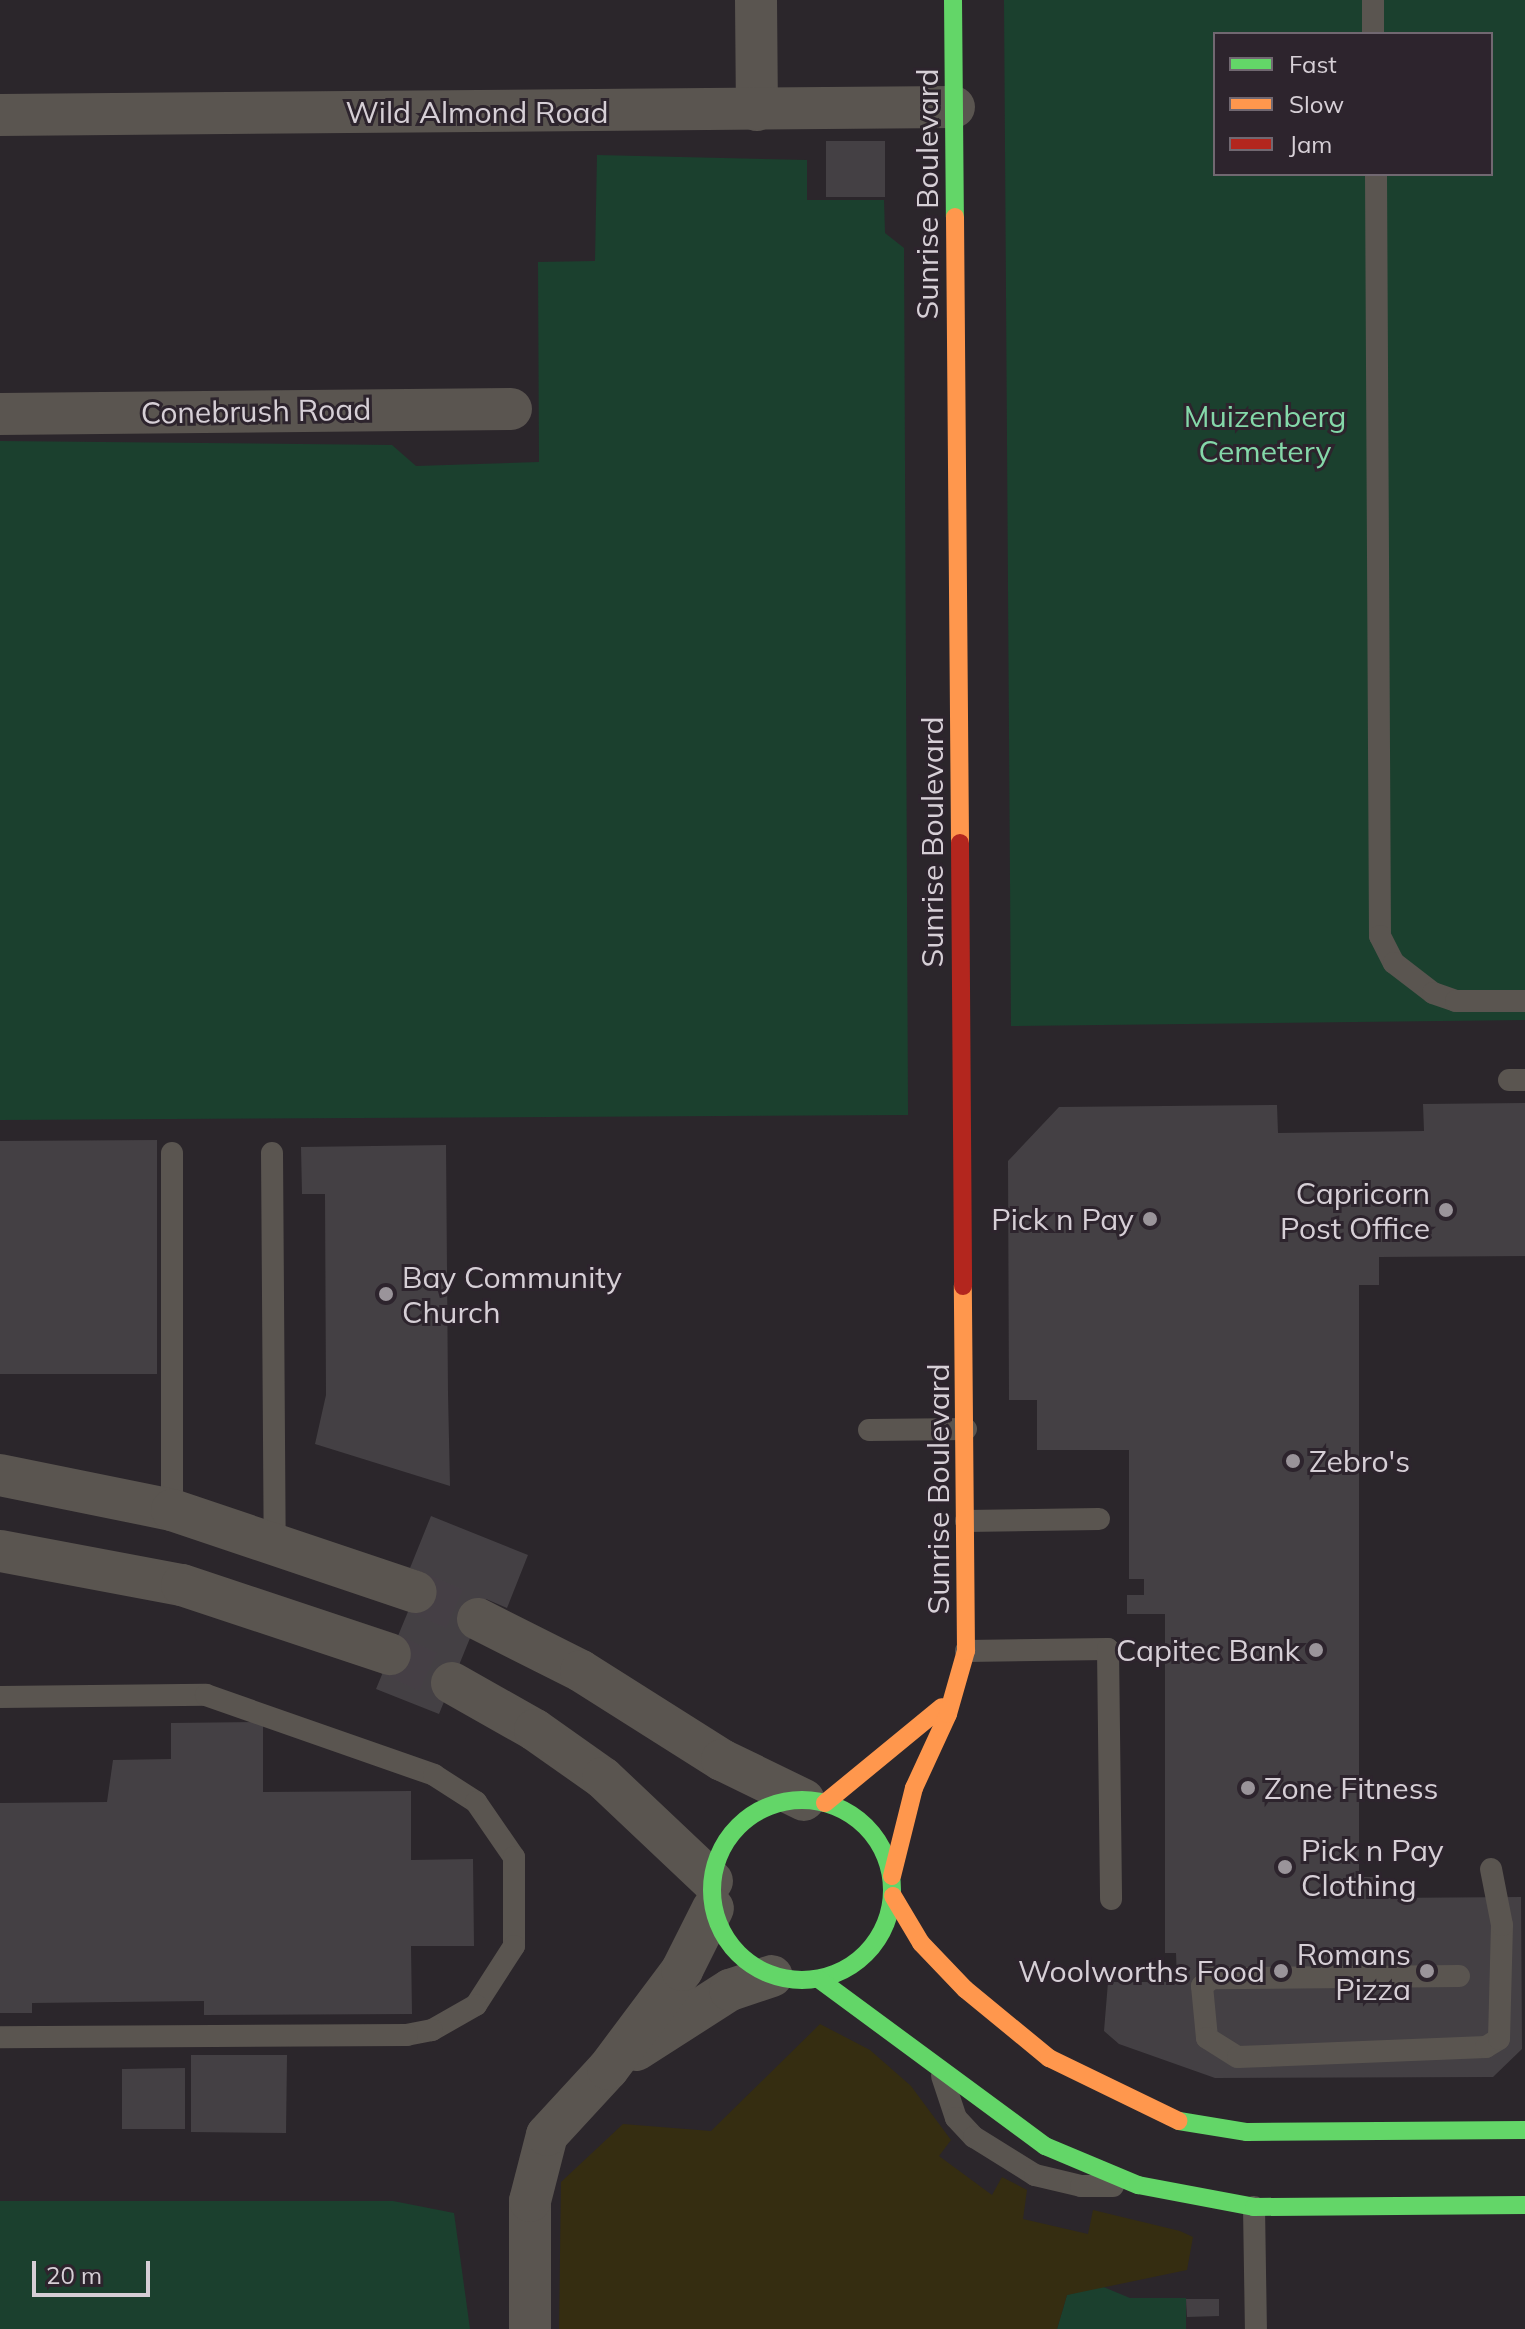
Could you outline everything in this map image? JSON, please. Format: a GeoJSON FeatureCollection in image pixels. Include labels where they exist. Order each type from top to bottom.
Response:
{"type":"FeatureCollection","features":[{"type":"Feature","properties":{"kind":"street"},"geometry":{"type":"LineString","coordinates":[[756,0],[757,110]]}},
{"type":"Feature","properties":{"kind":"street","name":"Sunrise Boulevard"},"geometry":{"type":"LineString","coordinates":[[892,1876],[914,1788],[960,1682],[966,1651],[953,0]]}},
{"type":"Feature","properties":{"kind":"street","name":"Wild Almond Road"},"geometry":{"type":"LineString","coordinates":[[0,115],[954,107]]}},
{"type":"Feature","properties":{"kind":"street","name":"Conebrush Road"},"geometry":{"type":"LineString","coordinates":[[0,414],[511,409]]}},
{"type":"Feature","properties":{"kind":"street"},"geometry":{"type":"LineString","coordinates":[[0,1475],[172,1510],[275,1541],[416,1592]]}},
{"type":"Feature","properties":{"kind":"street"},"geometry":{"type":"LineString","coordinates":[[0,1551],[196,1589],[390,1654]]}},
{"type":"Feature","properties":{"kind":"street"},"geometry":{"type":"LineString","coordinates":[[478,1619],[581,1671],[722,1760],[815,1801],[876,1838],[892,1876],[893,1896],[883,1930],[862,1959],[820,1980]]}},
{"type":"Feature","properties":{"kind":"street"},"geometry":{"type":"LineString","coordinates":[[530,2329],[533,2170],[547,2135],[608,2069],[682,1970],[732,1832],[777,1803],[815,1801],[913,1735],[960,1682]]}},
{"type":"Feature","properties":{"kind":"street"},"geometry":{"type":"LineString","coordinates":[[452,1683],[535,1730],[603,1778],[712,1894],[733,1950],[772,1976]]}},
{"type":"Feature","properties":{"kind":"street"},"geometry":{"type":"LineString","coordinates":[[893,1896],[921,1943],[1026,2040],[1091,2084],[1179,2121],[1247,2132],[1525,2130]]}},
{"type":"Feature","properties":{"kind":"street"},"geometry":{"type":"LineString","coordinates":[[608,2069],[701,2005],[772,1976],[820,1980],[884,2022],[941,2073],[1045,2146],[1138,2185],[1254,2207],[1525,2205]]}},
{"type":"Feature","properties":{"kind":"lane"},"geometry":{"type":"LineString","coordinates":[[1373,0],[1373,32]]}},
{"type":"Feature","properties":{"kind":"lane"},"geometry":{"type":"LineString","coordinates":[[1376,176],[1380,936],[1394,963],[1433,993],[1456,1001],[1525,1001]]}},
{"type":"Feature","properties":{"kind":"lane"},"geometry":{"type":"LineString","coordinates":[[172,1153],[172,1510]]}},
{"type":"Feature","properties":{"kind":"lane"},"geometry":{"type":"LineString","coordinates":[[272,1153],[275,1541]]}},
{"type":"Feature","properties":{"kind":"lane"},"geometry":{"type":"LineString","coordinates":[[869,1430],[966,1429]]}},
{"type":"Feature","properties":{"kind":"lane"},"geometry":{"type":"LineString","coordinates":[[966,1521],[1099,1519]]}},
{"type":"Feature","properties":{"kind":"lane"},"geometry":{"type":"LineString","coordinates":[[966,1651],[1108,1649],[1111,1899]]}},
{"type":"Feature","properties":{"kind":"lane"},"geometry":{"type":"LineString","coordinates":[[0,1697],[206,1695],[434,1775],[476,1802],[514,1857],[514,1946],[476,2005],[444,2025],[407,2035],[0,2037]]}},
{"type":"Feature","properties":{"kind":"lane"},"geometry":{"type":"LineString","coordinates":[[1459,1976],[1212,1978],[1202,1986],[1207,2038],[1238,2057],[1486,2047],[1499,2039],[1502,1925],[1491,1869]]}},
{"type":"Feature","properties":{"kind":"lane"},"geometry":{"type":"LineString","coordinates":[[941,2073],[965,2128],[1035,2175],[1081,2186],[1138,2185]]}},
{"type":"Feature","properties":{"kind":"lane"},"geometry":{"type":"LineString","coordinates":[[1254,2207],[1256,2329]]}},
{"type":"Feature","properties":{"kind":"green space","name":"Muizenberg Cemetery"},"geometry":{"type":"Polygon","coordinates":[[[1004,0],[1525,0],[1525,1020],[1011,1026],[1004,0]]]}},
{"type":"Feature","properties":{"kind":"green space"},"geometry":{"type":"Polygon","coordinates":[[[597,155],[807,160],[807,200],[884,200],[885,233],[904,248],[908,1115],[0,1120],[0,441],[392,445],[416,466],[539,462],[538,262],[595,261],[597,155]]]}},
{"type":"Feature","properties":{"kind":"green space"},"geometry":{"type":"Polygon","coordinates":[[[0,2201],[393,2201],[454,2213],[470,2329],[0,2329],[0,2201]]]}},
{"type":"Feature","properties":{"kind":"green space"},"geometry":{"type":"Polygon","coordinates":[[[1101,2286],[1130,2298],[1186,2298],[1186,2329],[1057,2329],[1067,2295],[1101,2286]]]}},
{"type":"Feature","properties":{"kind":"sand"},"geometry":{"type":"Polygon","coordinates":[[[820,2024],[870,2050],[911,2086],[951,2140],[939,2156],[992,2195],[1002,2177],[1027,2190],[1023,2219],[1088,2234],[1093,2210],[1180,2231],[1193,2237],[1187,2270],[1067,2295],[1057,2329],[559,2329],[561,2182],[623,2124],[711,2131],[820,2024]]]}},
{"type":"Feature","properties":{"kind":"building"},"geometry":{"type":"Polygon","coordinates":[[[826,141],[885,141],[885,197],[826,197],[826,141]]]}},
{"type":"Feature","properties":{"kind":"building"},"geometry":{"type":"Polygon","coordinates":[[[1525,1103],[1525,1256],[1379,1257],[1379,1285],[1359,1285],[1359,1877],[1381,1877],[1381,1898],[1521,1897],[1522,2049],[1493,2077],[1215,2078],[1119,2044],[1104,2031],[1108,1982],[1177,1982],[1176,1953],[1165,1953],[1165,1614],[1127,1614],[1127,1595],[1144,1595],[1144,1579],[1129,1579],[1129,1450],[1037,1450],[1037,1400],[1009,1400],[1008,1161],[1059,1107],[1277,1105],[1278,1133],[1424,1131],[1423,1104],[1525,1103]]]}},
{"type":"Feature","properties":{"kind":"building"},"geometry":{"type":"Polygon","coordinates":[[[157,1140],[157,1374],[0,1374],[0,1141],[157,1140]]]}},
{"type":"Feature","properties":{"kind":"building","name":"Bay Community Church"},"geometry":{"type":"Polygon","coordinates":[[[446,1145],[450,1486],[315,1444],[326,1395],[325,1194],[302,1194],[301,1147],[446,1145]]]}},
{"type":"Feature","properties":{"kind":"building"},"geometry":{"type":"Polygon","coordinates":[[[431,1516],[528,1555],[507,1608],[486,1599],[439,1714],[376,1689],[424,1573],[410,1568],[431,1516]]]}},
{"type":"Feature","properties":{"kind":"building"},"geometry":{"type":"Polygon","coordinates":[[[263,1722],[263,1792],[411,1791],[411,1860],[473,1859],[474,1946],[411,1946],[412,2014],[204,2015],[204,2001],[32,2003],[32,2013],[0,2013],[0,1803],[107,1802],[113,1760],[171,1759],[171,1723],[263,1722]]]}},
{"type":"Feature","properties":{"kind":"building"},"geometry":{"type":"Polygon","coordinates":[[[191,2055],[287,2055],[286,2133],[191,2132],[191,2055]]]}},
{"type":"Feature","properties":{"kind":"building"},"geometry":{"type":"Polygon","coordinates":[[[185,2068],[185,2129],[122,2129],[122,2069],[185,2068]]]}},
{"type":"Feature","properties":{"kind":"building"},"geometry":{"type":"Polygon","coordinates":[[[1186,2299],[1219,2299],[1219,2316],[1187,2317],[1186,2299]]]}},
{"type":"Feature","properties":{"kind":"tunnel"},"geometry":{"type":"LineString","coordinates":[[416,1592],[478,1619]]}},
{"type":"Feature","properties":{"kind":"tunnel"},"geometry":{"type":"LineString","coordinates":[[390,1654],[452,1683]]}},
{"type":"Feature","properties":{"kind":"traffic: fast"},"geometry":{"type":"LineString","coordinates":[[953,0],[955,217]]}},
{"type":"Feature","properties":{"kind":"traffic: fast"},"geometry":{"type":"LineString","coordinates":[[802,1800],[820,1801],[837,1807],[866,1826],[885,1855],[891,1872],[892,1890],[891,1908],[885,1925],[866,1954],[837,1973],[820,1979],[802,1980],[784,1979],[767,1973],[738,1954],[719,1925],[713,1908],[712,1890],[713,1872],[719,1855],[738,1826],[767,1807],[784,1801],[802,1800]]}},
{"type":"Feature","properties":{"kind":"traffic: fast"},"geometry":{"type":"LineString","coordinates":[[820,1980],[1045,2146],[1138,2185],[1254,2207],[1525,2205]]}},
{"type":"Feature","properties":{"kind":"traffic: fast"},"geometry":{"type":"LineString","coordinates":[[1179,2121],[1247,2132],[1525,2130]]}},
{"type":"Feature","properties":{"kind":"traffic: slow"},"geometry":{"type":"LineString","coordinates":[[955,217],[960,843]]}},
{"type":"Feature","properties":{"kind":"traffic: slow"},"geometry":{"type":"LineString","coordinates":[[892,1876],[914,1788],[948,1714],[966,1651],[963,1286]]}},
{"type":"Feature","properties":{"kind":"traffic: slow"},"geometry":{"type":"LineString","coordinates":[[825,1803],[942,1707]]}},
{"type":"Feature","properties":{"kind":"traffic: slow"},"geometry":{"type":"LineString","coordinates":[[893,1896],[921,1943],[965,1989],[1049,2058],[1179,2121]]}},
{"type":"Feature","properties":{"kind":"traffic: jam"},"geometry":{"type":"LineString","coordinates":[[960,843],[963,1286]]}},
{"type":"Feature","properties":{"kind":"place","name":"Capricorn Post Office"},"geometry":{"type":"Point","coordinates":[1446,1210]}},
{"type":"Feature","properties":{"kind":"place","name":"Pick n Pay"},"geometry":{"type":"Point","coordinates":[1150,1219]}},
{"type":"Feature","properties":{"kind":"place","name":"Bay Community Church"},"geometry":{"type":"Point","coordinates":[386,1294]}},
{"type":"Feature","properties":{"kind":"place","name":"Zebro's"},"geometry":{"type":"Point","coordinates":[1293,1461]}},
{"type":"Feature","properties":{"kind":"place","name":"Capitec Bank"},"geometry":{"type":"Point","coordinates":[1316,1650]}},
{"type":"Feature","properties":{"kind":"place","name":"Zone Fitness"},"geometry":{"type":"Point","coordinates":[1248,1788]}},
{"type":"Feature","properties":{"kind":"place","name":"Pick n Pay Clothing"},"geometry":{"type":"Point","coordinates":[1285,1867]}},
{"type":"Feature","properties":{"kind":"place","name":"Woolworths Food"},"geometry":{"type":"Point","coordinates":[1281,1971]}},
{"type":"Feature","properties":{"kind":"place","name":"Romans Pizza"},"geometry":{"type":"Point","coordinates":[1427,1971]}}]}
